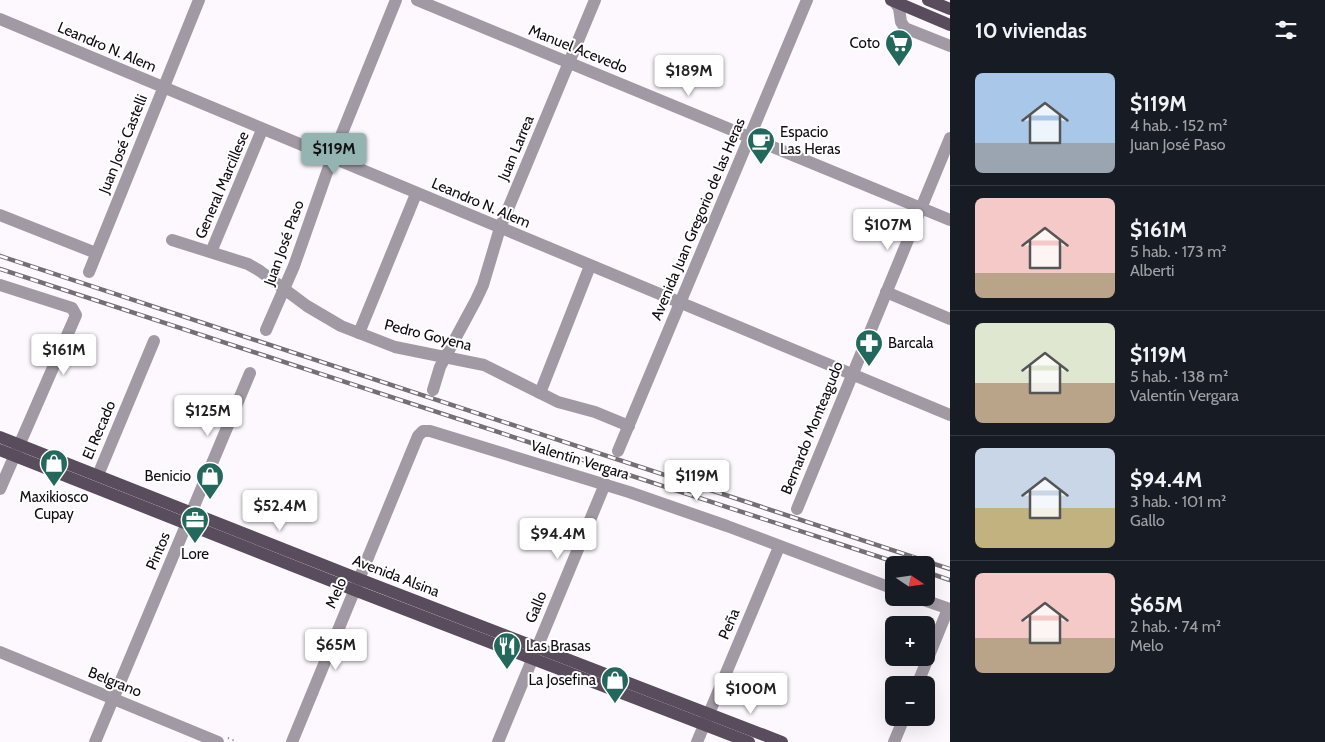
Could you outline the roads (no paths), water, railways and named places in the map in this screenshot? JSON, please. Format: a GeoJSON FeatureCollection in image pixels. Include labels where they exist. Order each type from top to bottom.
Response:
{"type":"FeatureCollection","features":[{"type":"Feature","properties":{"kind":"main road"},"geometry":{"type":"LineString","coordinates":[[928,0],[950,9]]}},
{"type":"Feature","properties":{"kind":"main road"},"geometry":{"type":"LineString","coordinates":[[893,1],[950,25]]}},
{"type":"Feature","properties":{"kind":"main road","name":"Avenida Alsina"},"geometry":{"type":"LineString","coordinates":[[0,437],[17,450],[357,584],[707,719],[782,742]]}},
{"type":"Feature","properties":{"kind":"main road","name":"Avenida Alsina"},"geometry":{"type":"LineString","coordinates":[[0,450],[17,450],[98,475],[189,517]]}},
{"type":"Feature","properties":{"kind":"main road","name":"Avenida Alsina"},"geometry":{"type":"LineString","coordinates":[[707,719],[749,742]]}},
{"type":"Feature","properties":{"kind":"street","name":"Juan José Castelli"},"geometry":{"type":"LineString","coordinates":[[89,272],[199,0]]}},
{"type":"Feature","properties":{"kind":"street","name":"Juan José Paso"},"geometry":{"type":"LineString","coordinates":[[266,330],[285,289],[332,158],[396,0]]}},
{"type":"Feature","properties":{"kind":"street","name":"Manuel Acevedo"},"geometry":{"type":"LineString","coordinates":[[416,0],[950,220]]}},
{"type":"Feature","properties":{"kind":"street","name":"Juan Larrea"},"geometry":{"type":"LineString","coordinates":[[433,390],[440,367],[483,285],[500,228],[570,64],[595,0]]}},
{"type":"Feature","properties":{"kind":"street","name":"Avenida Juan Gregorio de las Heras"},"geometry":{"type":"LineString","coordinates":[[618,450],[808,0]]}},
{"type":"Feature","properties":{"kind":"street"},"geometry":{"type":"LineString","coordinates":[[893,1],[901,13],[901,22],[905,28],[950,46]]}},
{"type":"Feature","properties":{"kind":"street","name":"Leandro N. Alem"},"geometry":{"type":"LineString","coordinates":[[0,19],[262,130],[950,415]]}},
{"type":"Feature","properties":{"kind":"street"},"geometry":{"type":"LineString","coordinates":[[0,28],[41,37]]}},
{"type":"Feature","properties":{"kind":"street","name":"General Marcillese"},"geometry":{"type":"LineString","coordinates":[[211,252],[262,130]]}},
{"type":"Feature","properties":{"kind":"street","name":"Bernardo Monteagudo"},"geometry":{"type":"LineString","coordinates":[[796,509],[950,138]]}},
{"type":"Feature","properties":{"kind":"street"},"geometry":{"type":"LineString","coordinates":[[359,333],[416,194]]}},
{"type":"Feature","properties":{"kind":"street"},"geometry":{"type":"LineString","coordinates":[[0,215],[96,254]]}},
{"type":"Feature","properties":{"kind":"street","name":"Pedro Goyena"},"geometry":{"type":"LineString","coordinates":[[172,240],[248,264],[341,326],[395,347],[484,365],[573,407],[595,412],[629,426]]}},
{"type":"Feature","properties":{"kind":"street"},"geometry":{"type":"LineString","coordinates":[[540,393],[590,266]]}},
{"type":"Feature","properties":{"kind":"street"},"geometry":{"type":"LineString","coordinates":[[0,285],[72,308],[76,315],[0,489]]}},
{"type":"Feature","properties":{"kind":"street"},"geometry":{"type":"LineString","coordinates":[[886,292],[950,319]]}},
{"type":"Feature","properties":{"kind":"street","name":"El Recado"},"geometry":{"type":"LineString","coordinates":[[98,475],[154,341]]}},
{"type":"Feature","properties":{"kind":"street","name":"Pintos"},"geometry":{"type":"LineString","coordinates":[[94,742],[250,373]]}},
{"type":"Feature","properties":{"kind":"street","name":"Valentín Vergara"},"geometry":{"type":"LineString","coordinates":[[423,431],[430,430],[605,484],[727,526],[885,586]]}},
{"type":"Feature","properties":{"kind":"street","name":"Melo"},"geometry":{"type":"LineString","coordinates":[[292,742],[418,436],[423,431]]}},
{"type":"Feature","properties":{"kind":"street","name":"Gallo"},"geometry":{"type":"LineString","coordinates":[[498,742],[605,484]]}},
{"type":"Feature","properties":{"kind":"street","name":"Peña"},"geometry":{"type":"LineString","coordinates":[[697,742],[779,546]]}},
{"type":"Feature","properties":{"kind":"street"},"geometry":{"type":"LineString","coordinates":[[921,676],[949,609],[935,604]]}},
{"type":"Feature","properties":{"kind":"street","name":"Belgrano"},"geometry":{"type":"LineString","coordinates":[[0,652],[218,742]]}},
{"type":"Feature","properties":{"kind":"street"},"geometry":{"type":"LineString","coordinates":[[894,742],[901,726]]}},
{"type":"Feature","properties":{"kind":"railway"},"geometry":{"type":"LineString","coordinates":[[0,256],[950,569]]}},
{"type":"Feature","properties":{"kind":"railway"},"geometry":{"type":"LineString","coordinates":[[0,269],[885,559]]}},
{"type":"Feature","properties":{"kind":"railway"},"geometry":{"type":"LineString","coordinates":[[935,575],[950,580]]}},
{"type":"Feature","properties":{"kind":"place","name":"Coto"},"geometry":{"type":"Point","coordinates":[899,67]}},
{"type":"Feature","properties":{"kind":"place","name":"Espacio Las Heras"},"geometry":{"type":"Point","coordinates":[761,165]}},
{"type":"Feature","properties":{"kind":"place","name":"Barcala"},"geometry":{"type":"Point","coordinates":[869,367]}},
{"type":"Feature","properties":{"kind":"place","name":"Maxikiosco Cupay"},"geometry":{"type":"Point","coordinates":[54,487]}},
{"type":"Feature","properties":{"kind":"place","name":"Benicio"},"geometry":{"type":"Point","coordinates":[210,500]}},
{"type":"Feature","properties":{"kind":"place","name":"Lore"},"geometry":{"type":"Point","coordinates":[195,544]}},
{"type":"Feature","properties":{"kind":"place","name":"Las Brasas"},"geometry":{"type":"Point","coordinates":[507,670]}},
{"type":"Feature","properties":{"kind":"place","name":"La Josefina"},"geometry":{"type":"Point","coordinates":[615,704]}}]}
